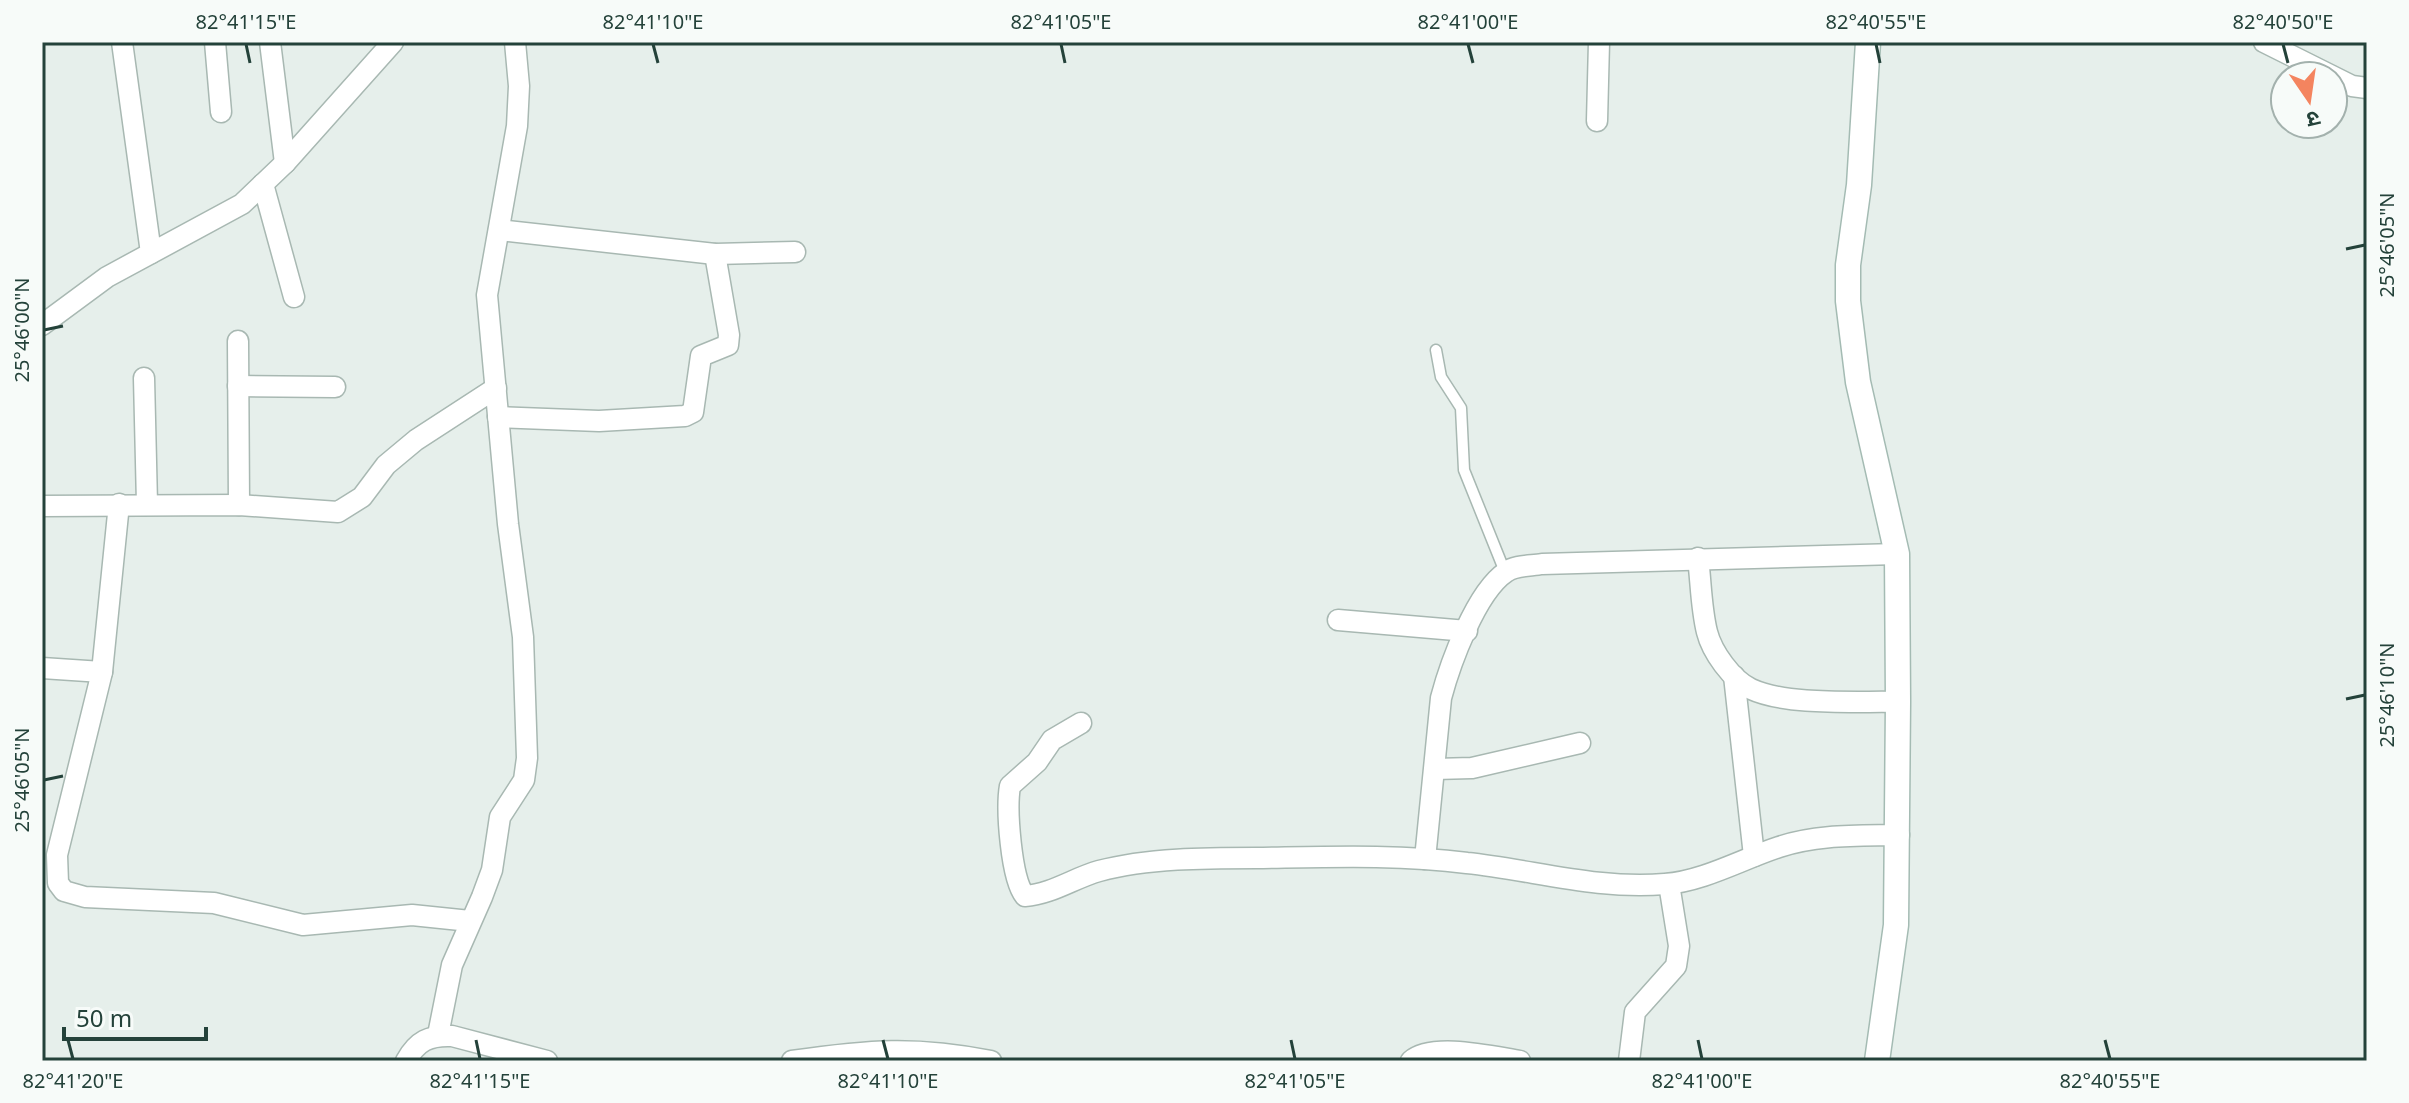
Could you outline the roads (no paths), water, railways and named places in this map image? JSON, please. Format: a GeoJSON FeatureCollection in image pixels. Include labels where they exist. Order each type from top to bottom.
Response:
{"type":"FeatureCollection","features":[{"type":"Feature","properties":{"kind":"street"},"geometry":{"type":"LineString","coordinates":[[122,42],[151,253]]}},
{"type":"Feature","properties":{"kind":"street"},"geometry":{"type":"LineString","coordinates":[[215,42],[221,112]]}},
{"type":"Feature","properties":{"kind":"street"},"geometry":{"type":"LineString","coordinates":[[270,42],[285,163]]}},
{"type":"Feature","properties":{"kind":"street"},"geometry":{"type":"LineString","coordinates":[[42,325],[85,291],[242,204],[285,163],[393,42]]}},
{"type":"Feature","properties":{"kind":"street"},"geometry":{"type":"LineString","coordinates":[[438,1035],[452,965],[492,870],[500,817],[524,780],[527,758],[523,637],[487,295],[517,126],[519,86],[515,42]]}},
{"type":"Feature","properties":{"kind":"street"},"geometry":{"type":"LineString","coordinates":[[1597,121],[1599,42]]}},
{"type":"Feature","properties":{"kind":"street"},"geometry":{"type":"LineString","coordinates":[[1868,42],[1859,185],[1848,265],[1848,301],[1858,382],[1897,554],[1899,835],[1896,925],[1877,1061]]}},
{"type":"Feature","properties":{"kind":"street"},"geometry":{"type":"LineString","coordinates":[[2264,42],[2352,86],[2367,88]]}},
{"type":"Feature","properties":{"kind":"street"},"geometry":{"type":"LineString","coordinates":[[263,184],[294,297]]}},
{"type":"Feature","properties":{"kind":"street"},"geometry":{"type":"LineString","coordinates":[[499,230],[715,254],[795,252]]}},
{"type":"Feature","properties":{"kind":"street"},"geometry":{"type":"LineString","coordinates":[[498,417],[599,421],[685,416],[693,412],[701,356],[728,345],[729,335],[715,254]]}},
{"type":"Feature","properties":{"kind":"street"},"geometry":{"type":"LineString","coordinates":[[238,341],[239,505]]}},
{"type":"Feature","properties":{"kind":"street"},"geometry":{"type":"LineString","coordinates":[[144,378],[147,504]]}},
{"type":"Feature","properties":{"kind":"street"},"geometry":{"type":"LineString","coordinates":[[238,386],[335,387]]}},
{"type":"Feature","properties":{"kind":"street"},"geometry":{"type":"LineString","coordinates":[[42,506],[239,505],[338,512],[362,497],[386,465],[416,440],[496,388]]}},
{"type":"Feature","properties":{"kind":"street"},"geometry":{"type":"LineString","coordinates":[[119,504],[102,672],[57,855],[58,883],[64,891],[85,897],[214,903],[303,925],[412,915],[470,921]]}},
{"type":"Feature","properties":{"kind":"street"},"geometry":{"type":"LineString","coordinates":[[1425,859],[1441,698],[1447,675],[1486,590],[1505,572],[1542,564],[1897,554]]}},
{"type":"Feature","properties":{"kind":"street"},"geometry":{"type":"LineString","coordinates":[[1698,558],[1706,631],[1713,647],[1734,676],[1751,689],[1784,696],[1898,702]]}},
{"type":"Feature","properties":{"kind":"street"},"geometry":{"type":"LineString","coordinates":[[1338,620],[1467,631]]}},
{"type":"Feature","properties":{"kind":"street"},"geometry":{"type":"LineString","coordinates":[[42,668],[102,672]]}},
{"type":"Feature","properties":{"kind":"street"},"geometry":{"type":"LineString","coordinates":[[1734,676],[1754,856]]}},
{"type":"Feature","properties":{"kind":"street"},"geometry":{"type":"LineString","coordinates":[[1081,723],[1052,740],[1037,762],[1010,786],[1008,799],[1016,873],[1018,887],[1025,896],[1037,895],[1100,871],[1177,861],[1425,859],[1469,863],[1545,878],[1641,886],[1669,884],[1782,846],[1831,836],[1899,835]]}},
{"type":"Feature","properties":{"kind":"street"},"geometry":{"type":"LineString","coordinates":[[1435,769],[1472,768],[1580,743]]}},
{"type":"Feature","properties":{"kind":"street"},"geometry":{"type":"LineString","coordinates":[[1629,1061],[1635,1012],[1676,966],[1679,946],[1669,884]]}},
{"type":"Feature","properties":{"kind":"street"},"geometry":{"type":"LineString","coordinates":[[406,1061],[414,1047],[438,1035],[547,1061]]}},
{"type":"Feature","properties":{"kind":"street"},"geometry":{"type":"LineString","coordinates":[[792,1061],[874,1049],[936,1051],[991,1061]]}},
{"type":"Feature","properties":{"kind":"street"},"geometry":{"type":"LineString","coordinates":[[1411,1061],[1428,1054],[1452,1052],[1520,1061]]}},
{"type":"Feature","properties":{"kind":"lane"},"geometry":{"type":"LineString","coordinates":[[1436,350],[1441,377],[1461,408],[1464,470],[1505,572]]}}]}
